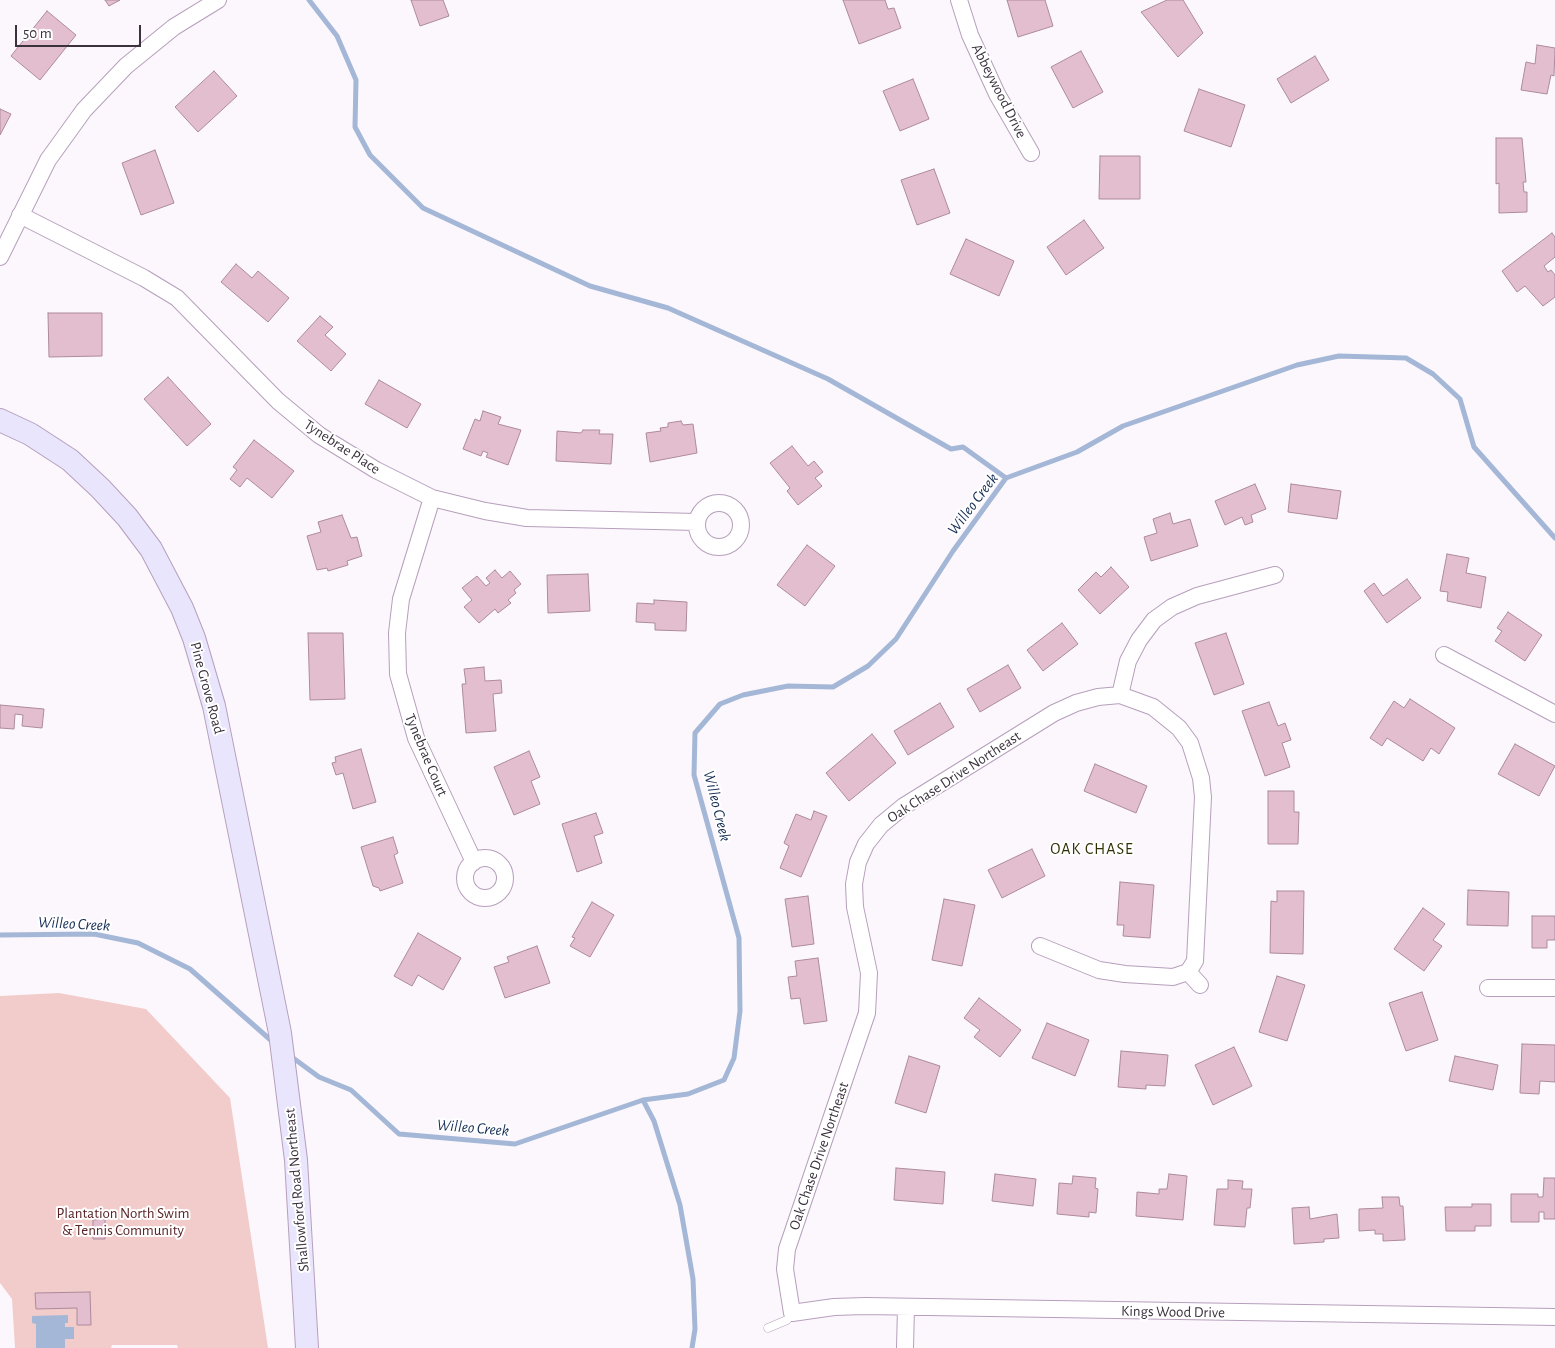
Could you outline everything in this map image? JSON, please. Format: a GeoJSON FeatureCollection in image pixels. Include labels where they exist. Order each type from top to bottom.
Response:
{"type":"FeatureCollection","features":[{"type":"Feature","properties":{"kind":"main road","name":"Pine Grove Road"},"geometry":{"type":"LineString","coordinates":[[0,420],[30,434],[70,460],[100,488],[127,517],[151,549],[170,584],[194,638],[214,706],[280,1033]]}},
{"type":"Feature","properties":{"kind":"main road","name":"Shallowford Road Northeast"},"geometry":{"type":"LineString","coordinates":[[280,1033],[289,1099],[302,1228],[307,1348]]}},
{"type":"Feature","properties":{"kind":"street"},"geometry":{"type":"LineString","coordinates":[[0,257],[48,160],[84,110],[126,66],[174,27],[218,0]]}},
{"type":"Feature","properties":{"kind":"street","name":"Abbeywood Drive"},"geometry":{"type":"LineString","coordinates":[[959,0],[970,35],[997,94],[1032,154]]}},
{"type":"Feature","properties":{"kind":"street","name":"Tynebrae Place"},"geometry":{"type":"LineString","coordinates":[[20,215],[144,278],[178,298],[278,401],[319,435],[376,470],[432,498],[485,511],[527,518],[697,522]]}},
{"type":"Feature","properties":{"kind":"street","name":"Tynebrae Court"},"geometry":{"type":"LineString","coordinates":[[432,498],[401,599],[397,633],[398,674],[416,738],[474,862]]}},
{"type":"Feature","properties":{"kind":"street"},"geometry":{"type":"LineString","coordinates":[[1120,696],[1128,661],[1139,640],[1154,620],[1172,607],[1197,596],[1275,575]]}},
{"type":"Feature","properties":{"kind":"street"},"geometry":{"type":"LineString","coordinates":[[1444,655],[1555,714]]}},
{"type":"Feature","properties":{"kind":"street","name":"Oak Chase Drive Northeast"},"geometry":{"type":"LineString","coordinates":[[792,1314],[786,1269],[787,1249],[867,1013],[869,974],[855,907],[854,884],[858,862],[866,844],[881,825],[904,806],[1054,713],[1076,703],[1098,697],[1120,696],[1152,707],[1179,728],[1190,743],[1201,778],[1203,797],[1197,944],[1195,961],[1188,972]]}},
{"type":"Feature","properties":{"kind":"street"},"geometry":{"type":"LineString","coordinates":[[1040,946],[1099,970],[1125,974],[1173,977],[1188,972],[1200,985]]}},
{"type":"Feature","properties":{"kind":"street"},"geometry":{"type":"LineString","coordinates":[[1488,988],[1555,988]]}},
{"type":"Feature","properties":{"kind":"street","name":"Kings Wood Drive"},"geometry":{"type":"LineString","coordinates":[[792,1314],[834,1307],[906,1307],[1555,1317]]}},
{"type":"Feature","properties":{"kind":"street"},"geometry":{"type":"LineString","coordinates":[[905,1348],[906,1307]]}},
{"type":"Feature","properties":{"kind":"lane"},"geometry":{"type":"LineString","coordinates":[[768,1328],[787,1320],[792,1314]]}},
{"type":"Feature","properties":{"kind":"green space","name":"Plantation North Swim & Tennis Community"},"geometry":{"type":"Polygon","coordinates":[[[59,993],[146,1009],[230,1098],[268,1348],[178,1348],[177,1345],[112,1345],[111,1348],[15,1348],[12,1299],[0,1283],[0,996],[59,993]]]}},
{"type":"Feature","properties":{"kind":"water"},"geometry":{"type":"Polygon","coordinates":[[[68,1315],[68,1323],[65,1323],[65,1327],[74,1327],[74,1339],[65,1339],[65,1348],[36,1348],[36,1324],[32,1323],[32,1316],[68,1315]]]}},
{"type":"Feature","properties":{"kind":"building"},"geometry":{"type":"Polygon","coordinates":[[[105,0],[120,0],[109,6],[105,0]]]}},
{"type":"Feature","properties":{"kind":"building"},"geometry":{"type":"Polygon","coordinates":[[[411,0],[443,0],[449,16],[420,26],[411,0]]]}},
{"type":"Feature","properties":{"kind":"building"},"geometry":{"type":"Polygon","coordinates":[[[843,0],[885,0],[888,9],[894,8],[901,28],[859,44],[843,0]]]}},
{"type":"Feature","properties":{"kind":"building"},"geometry":{"type":"Polygon","coordinates":[[[1007,0],[1045,0],[1053,26],[1018,37],[1007,0]]]}},
{"type":"Feature","properties":{"kind":"building"},"geometry":{"type":"Polygon","coordinates":[[[1167,0],[1183,0],[1203,33],[1178,57],[1141,12],[1167,0]]]}},
{"type":"Feature","properties":{"kind":"building"},"geometry":{"type":"Polygon","coordinates":[[[47,11],[76,35],[40,80],[11,56],[47,11]]]}},
{"type":"Feature","properties":{"kind":"building"},"geometry":{"type":"Polygon","coordinates":[[[1537,45],[1555,48],[1554,76],[1551,75],[1547,94],[1521,90],[1526,62],[1535,64],[1537,45]]]}},
{"type":"Feature","properties":{"kind":"building"},"geometry":{"type":"Polygon","coordinates":[[[1081,51],[1103,92],[1073,108],[1051,67],[1081,51]]]}},
{"type":"Feature","properties":{"kind":"building"},"geometry":{"type":"Polygon","coordinates":[[[1315,56],[1329,80],[1291,103],[1277,79],[1315,56]]]}},
{"type":"Feature","properties":{"kind":"building"},"geometry":{"type":"Polygon","coordinates":[[[214,71],[237,96],[198,132],[175,107],[214,71]]]}},
{"type":"Feature","properties":{"kind":"building"},"geometry":{"type":"Polygon","coordinates":[[[913,79],[929,119],[900,131],[883,91],[913,79]]]}},
{"type":"Feature","properties":{"kind":"building"},"geometry":{"type":"Polygon","coordinates":[[[1199,89],[1245,105],[1231,147],[1184,131],[1199,89]]]}},
{"type":"Feature","properties":{"kind":"building"},"geometry":{"type":"Polygon","coordinates":[[[0,109],[11,114],[0,135],[0,109]]]}},
{"type":"Feature","properties":{"kind":"building"},"geometry":{"type":"Polygon","coordinates":[[[1496,138],[1522,138],[1526,182],[1523,182],[1524,192],[1527,192],[1527,212],[1499,213],[1499,183],[1496,184],[1496,138]]]}},
{"type":"Feature","properties":{"kind":"building"},"geometry":{"type":"Polygon","coordinates":[[[155,150],[174,203],[141,215],[122,163],[155,150]]]}},
{"type":"Feature","properties":{"kind":"building"},"geometry":{"type":"Polygon","coordinates":[[[1100,156],[1140,156],[1140,199],[1099,199],[1100,156]]]}},
{"type":"Feature","properties":{"kind":"building"},"geometry":{"type":"Polygon","coordinates":[[[934,169],[950,213],[917,225],[901,180],[934,169]]]}},
{"type":"Feature","properties":{"kind":"building"},"geometry":{"type":"Polygon","coordinates":[[[1084,220],[1104,248],[1066,275],[1047,247],[1084,220]]]}},
{"type":"Feature","properties":{"kind":"building"},"geometry":{"type":"Polygon","coordinates":[[[1552,233],[1555,237],[1555,257],[1544,266],[1548,272],[1551,270],[1555,275],[1555,297],[1543,306],[1525,286],[1517,292],[1502,271],[1552,233]]]}},
{"type":"Feature","properties":{"kind":"building"},"geometry":{"type":"Polygon","coordinates":[[[966,239],[1014,261],[999,296],[950,274],[966,239]]]}},
{"type":"Feature","properties":{"kind":"building"},"geometry":{"type":"Polygon","coordinates":[[[236,264],[252,278],[258,271],[289,298],[268,322],[221,282],[236,264]]]}},
{"type":"Feature","properties":{"kind":"building"},"geometry":{"type":"Polygon","coordinates":[[[48,313],[102,313],[102,356],[49,357],[48,313]]]}},
{"type":"Feature","properties":{"kind":"building"},"geometry":{"type":"Polygon","coordinates":[[[320,316],[333,327],[325,335],[346,354],[331,371],[297,341],[320,316]]]}},
{"type":"Feature","properties":{"kind":"building"},"geometry":{"type":"Polygon","coordinates":[[[168,377],[211,424],[187,446],[144,399],[168,377]]]}},
{"type":"Feature","properties":{"kind":"building"},"geometry":{"type":"Polygon","coordinates":[[[379,380],[421,404],[407,428],[365,404],[379,380]]]}},
{"type":"Feature","properties":{"kind":"building"},"geometry":{"type":"Polygon","coordinates":[[[483,411],[501,417],[498,424],[521,430],[508,465],[486,457],[488,453],[483,451],[481,456],[463,449],[475,419],[480,421],[483,411]]]}},
{"type":"Feature","properties":{"kind":"building"},"geometry":{"type":"Polygon","coordinates":[[[681,421],[683,425],[693,424],[697,453],[650,462],[646,433],[661,431],[660,428],[668,427],[668,423],[681,421]]]}},
{"type":"Feature","properties":{"kind":"building"},"geometry":{"type":"Polygon","coordinates":[[[583,430],[600,430],[599,434],[613,434],[611,464],[556,461],[557,431],[581,433],[583,430]]]}},
{"type":"Feature","properties":{"kind":"building"},"geometry":{"type":"Polygon","coordinates":[[[254,440],[294,471],[272,498],[247,478],[240,487],[230,479],[237,470],[233,467],[254,440]]]}},
{"type":"Feature","properties":{"kind":"building"},"geometry":{"type":"Polygon","coordinates":[[[792,446],[808,466],[814,461],[823,472],[815,478],[822,486],[798,505],[787,491],[790,488],[770,463],[792,446]]]}},
{"type":"Feature","properties":{"kind":"building"},"geometry":{"type":"Polygon","coordinates":[[[1255,484],[1266,509],[1251,515],[1253,522],[1245,525],[1242,517],[1225,525],[1215,501],[1255,484]]]}},
{"type":"Feature","properties":{"kind":"building"},"geometry":{"type":"Polygon","coordinates":[[[1291,484],[1341,491],[1337,519],[1288,512],[1291,484]]]}},
{"type":"Feature","properties":{"kind":"building"},"geometry":{"type":"Polygon","coordinates":[[[1170,513],[1173,524],[1190,519],[1198,546],[1151,561],[1144,537],[1157,533],[1153,519],[1170,513]]]}},
{"type":"Feature","properties":{"kind":"building"},"geometry":{"type":"Polygon","coordinates":[[[342,515],[351,538],[357,537],[362,556],[347,561],[348,565],[328,571],[327,568],[317,570],[307,536],[321,532],[318,522],[342,515]]]}},
{"type":"Feature","properties":{"kind":"building"},"geometry":{"type":"Polygon","coordinates":[[[807,545],[835,566],[805,606],[777,585],[807,545]]]}},
{"type":"Feature","properties":{"kind":"building"},"geometry":{"type":"Polygon","coordinates":[[[1447,554],[1469,558],[1466,573],[1486,577],[1481,608],[1447,601],[1448,592],[1440,591],[1447,554]]]}},
{"type":"Feature","properties":{"kind":"building"},"geometry":{"type":"Polygon","coordinates":[[[1111,567],[1129,587],[1100,614],[1078,590],[1096,572],[1101,577],[1111,567]]]}},
{"type":"Feature","properties":{"kind":"building"},"geometry":{"type":"Polygon","coordinates":[[[495,570],[502,578],[510,571],[521,584],[514,590],[516,593],[508,600],[511,603],[498,613],[495,609],[479,623],[464,607],[472,600],[462,588],[477,576],[486,586],[490,583],[486,578],[495,570]]]}},
{"type":"Feature","properties":{"kind":"building"},"geometry":{"type":"Polygon","coordinates":[[[588,574],[590,611],[548,613],[547,575],[588,574]]]}},
{"type":"Feature","properties":{"kind":"building"},"geometry":{"type":"Polygon","coordinates":[[[1407,579],[1421,598],[1387,623],[1364,591],[1374,583],[1383,596],[1407,579]]]}},
{"type":"Feature","properties":{"kind":"building"},"geometry":{"type":"Polygon","coordinates":[[[654,600],[687,602],[686,631],[655,630],[655,623],[636,622],[637,603],[654,604],[654,600]]]}},
{"type":"Feature","properties":{"kind":"building"},"geometry":{"type":"Polygon","coordinates":[[[1508,612],[1542,635],[1525,661],[1495,641],[1502,631],[1497,628],[1508,612]]]}},
{"type":"Feature","properties":{"kind":"building"},"geometry":{"type":"Polygon","coordinates":[[[1062,623],[1078,644],[1043,671],[1027,650],[1062,623]]]}},
{"type":"Feature","properties":{"kind":"building"},"geometry":{"type":"Polygon","coordinates":[[[308,633],[343,633],[345,699],[310,700],[308,633]]]}},
{"type":"Feature","properties":{"kind":"building"},"geometry":{"type":"Polygon","coordinates":[[[1226,633],[1244,684],[1214,695],[1195,643],[1226,633]]]}},
{"type":"Feature","properties":{"kind":"building"},"geometry":{"type":"Polygon","coordinates":[[[1008,665],[1021,688],[980,712],[967,689],[1008,665]]]}},
{"type":"Feature","properties":{"kind":"building"},"geometry":{"type":"Polygon","coordinates":[[[484,667],[485,681],[501,680],[502,693],[493,694],[496,731],[466,733],[462,684],[466,684],[464,669],[484,667]]]}},
{"type":"Feature","properties":{"kind":"building"},"geometry":{"type":"Polygon","coordinates":[[[1410,699],[1455,728],[1439,754],[1431,748],[1423,761],[1387,738],[1382,746],[1370,738],[1394,701],[1404,708],[1410,699]]]}},
{"type":"Feature","properties":{"kind":"building"},"geometry":{"type":"Polygon","coordinates":[[[1269,702],[1278,726],[1285,723],[1291,740],[1282,743],[1290,767],[1265,776],[1242,711],[1269,702]]]}},
{"type":"Feature","properties":{"kind":"building"},"geometry":{"type":"Polygon","coordinates":[[[940,703],[954,727],[908,755],[894,731],[940,703]]]}},
{"type":"Feature","properties":{"kind":"building"},"geometry":{"type":"Polygon","coordinates":[[[0,705],[44,709],[42,728],[22,726],[23,715],[15,714],[14,729],[0,728],[0,705]]]}},
{"type":"Feature","properties":{"kind":"building"},"geometry":{"type":"Polygon","coordinates":[[[872,734],[896,763],[849,801],[826,773],[872,734]]]}},
{"type":"Feature","properties":{"kind":"building"},"geometry":{"type":"Polygon","coordinates":[[[1515,744],[1555,766],[1539,796],[1498,774],[1515,744]]]}},
{"type":"Feature","properties":{"kind":"building"},"geometry":{"type":"Polygon","coordinates":[[[361,749],[376,802],[353,809],[343,773],[336,775],[332,763],[336,762],[335,757],[361,749]]]}},
{"type":"Feature","properties":{"kind":"building"},"geometry":{"type":"Polygon","coordinates":[[[529,751],[540,777],[531,781],[540,804],[514,815],[494,767],[529,751]]]}},
{"type":"Feature","properties":{"kind":"building"},"geometry":{"type":"Polygon","coordinates":[[[1095,764],[1147,786],[1136,813],[1084,791],[1095,764]]]}},
{"type":"Feature","properties":{"kind":"building"},"geometry":{"type":"Polygon","coordinates":[[[1268,791],[1294,791],[1294,812],[1299,812],[1298,844],[1268,844],[1268,791]]]}},
{"type":"Feature","properties":{"kind":"building"},"geometry":{"type":"Polygon","coordinates":[[[814,811],[827,816],[801,877],[780,868],[789,846],[784,843],[796,814],[811,820],[814,811]]]}},
{"type":"Feature","properties":{"kind":"building"},"geometry":{"type":"Polygon","coordinates":[[[596,813],[603,833],[594,836],[602,863],[577,872],[562,824],[596,813]]]}},
{"type":"Feature","properties":{"kind":"building"},"geometry":{"type":"Polygon","coordinates":[[[393,837],[398,853],[394,855],[403,883],[380,891],[379,888],[373,886],[361,847],[393,837]]]}},
{"type":"Feature","properties":{"kind":"building"},"geometry":{"type":"Polygon","coordinates":[[[1032,849],[1045,876],[1002,898],[988,870],[1032,849]]]}},
{"type":"Feature","properties":{"kind":"building"},"geometry":{"type":"Polygon","coordinates":[[[1120,882],[1154,885],[1150,938],[1123,936],[1124,925],[1117,925],[1120,882]]]}},
{"type":"Feature","properties":{"kind":"building"},"geometry":{"type":"Polygon","coordinates":[[[1468,890],[1509,892],[1508,926],[1467,925],[1468,890]]]}},
{"type":"Feature","properties":{"kind":"building"},"geometry":{"type":"Polygon","coordinates":[[[1277,891],[1304,891],[1303,954],[1270,953],[1271,901],[1277,902],[1277,891]]]}},
{"type":"Feature","properties":{"kind":"building"},"geometry":{"type":"Polygon","coordinates":[[[808,896],[814,944],[792,947],[785,899],[808,896]]]}},
{"type":"Feature","properties":{"kind":"building"},"geometry":{"type":"Polygon","coordinates":[[[944,899],[975,905],[962,966],[932,960],[944,899]]]}},
{"type":"Feature","properties":{"kind":"building"},"geometry":{"type":"Polygon","coordinates":[[[592,902],[614,915],[590,957],[570,946],[575,938],[572,937],[592,902]]]}},
{"type":"Feature","properties":{"kind":"building"},"geometry":{"type":"Polygon","coordinates":[[[1423,908],[1445,924],[1433,940],[1442,946],[1424,971],[1394,949],[1423,908]]]}},
{"type":"Feature","properties":{"kind":"building"},"geometry":{"type":"Polygon","coordinates":[[[1532,916],[1555,916],[1555,940],[1547,940],[1547,948],[1532,948],[1532,916]]]}},
{"type":"Feature","properties":{"kind":"building"},"geometry":{"type":"Polygon","coordinates":[[[418,933],[461,958],[443,990],[418,975],[412,986],[394,976],[418,933]]]}},
{"type":"Feature","properties":{"kind":"building"},"geometry":{"type":"Polygon","coordinates":[[[537,946],[550,983],[505,998],[494,967],[509,962],[507,957],[537,946]]]}},
{"type":"Feature","properties":{"kind":"building"},"geometry":{"type":"Polygon","coordinates":[[[818,958],[827,1021],[804,1024],[800,998],[791,999],[788,977],[797,976],[795,961],[818,958]]]}},
{"type":"Feature","properties":{"kind":"building"},"geometry":{"type":"Polygon","coordinates":[[[1277,976],[1305,985],[1287,1041],[1259,1032],[1277,976]]]}},
{"type":"Feature","properties":{"kind":"building"},"geometry":{"type":"Polygon","coordinates":[[[1422,992],[1438,1040],[1406,1051],[1389,1003],[1422,992]]]}},
{"type":"Feature","properties":{"kind":"building"},"geometry":{"type":"Polygon","coordinates":[[[979,998],[1021,1030],[1000,1057],[974,1037],[980,1030],[964,1018],[979,998]]]}},
{"type":"Feature","properties":{"kind":"building"},"geometry":{"type":"Polygon","coordinates":[[[1047,1023],[1089,1040],[1075,1076],[1032,1058],[1047,1023]]]}},
{"type":"Feature","properties":{"kind":"building"},"geometry":{"type":"Polygon","coordinates":[[[1522,1044],[1555,1045],[1555,1082],[1540,1081],[1539,1094],[1520,1093],[1522,1044]]]}},
{"type":"Feature","properties":{"kind":"building"},"geometry":{"type":"Polygon","coordinates":[[[1234,1047],[1252,1086],[1213,1105],[1195,1065],[1234,1047]]]}},
{"type":"Feature","properties":{"kind":"building"},"geometry":{"type":"Polygon","coordinates":[[[1121,1051],[1168,1055],[1165,1086],[1146,1085],[1146,1089],[1118,1087],[1121,1051]]]}},
{"type":"Feature","properties":{"kind":"building"},"geometry":{"type":"Polygon","coordinates":[[[909,1056],[940,1066],[926,1113],[895,1103],[909,1056]]]}},
{"type":"Feature","properties":{"kind":"building"},"geometry":{"type":"Polygon","coordinates":[[[1455,1056],[1498,1065],[1493,1090],[1449,1081],[1455,1056]]]}},
{"type":"Feature","properties":{"kind":"building"},"geometry":{"type":"Polygon","coordinates":[[[896,1168],[945,1172],[943,1204],[894,1200],[896,1168]]]}},
{"type":"Feature","properties":{"kind":"building"},"geometry":{"type":"Polygon","coordinates":[[[995,1174],[1036,1179],[1033,1206],[992,1201],[995,1174]]]}},
{"type":"Feature","properties":{"kind":"building"},"geometry":{"type":"Polygon","coordinates":[[[1169,1174],[1187,1176],[1183,1220],[1136,1216],[1137,1192],[1159,1194],[1159,1189],[1167,1189],[1169,1174]]]}},
{"type":"Feature","properties":{"kind":"building"},"geometry":{"type":"Polygon","coordinates":[[[1073,1176],[1096,1178],[1095,1188],[1098,1189],[1096,1213],[1089,1212],[1089,1217],[1057,1214],[1059,1183],[1072,1184],[1073,1176]]]}},
{"type":"Feature","properties":{"kind":"building"},"geometry":{"type":"Polygon","coordinates":[[[1544,1178],[1555,1178],[1555,1219],[1544,1219],[1544,1212],[1539,1212],[1539,1222],[1511,1222],[1511,1194],[1538,1194],[1538,1197],[1543,1197],[1544,1178]]]}},
{"type":"Feature","properties":{"kind":"building"},"geometry":{"type":"Polygon","coordinates":[[[1228,1180],[1243,1181],[1242,1189],[1252,1189],[1245,1227],[1214,1225],[1217,1189],[1228,1189],[1228,1180]]]}},
{"type":"Feature","properties":{"kind":"building"},"geometry":{"type":"Polygon","coordinates":[[[1382,1197],[1399,1197],[1400,1206],[1403,1206],[1405,1240],[1383,1241],[1383,1234],[1375,1234],[1375,1230],[1359,1231],[1359,1209],[1383,1208],[1382,1197]]]}},
{"type":"Feature","properties":{"kind":"building"},"geometry":{"type":"Polygon","coordinates":[[[1472,1204],[1491,1204],[1491,1226],[1475,1226],[1475,1231],[1446,1231],[1445,1207],[1472,1207],[1472,1204]]]}},
{"type":"Feature","properties":{"kind":"building"},"geometry":{"type":"Polygon","coordinates":[[[1309,1207],[1310,1219],[1337,1214],[1339,1238],[1324,1239],[1324,1242],[1294,1244],[1292,1208],[1309,1207]]]}},
{"type":"Feature","properties":{"kind":"building"},"geometry":{"type":"Polygon","coordinates":[[[105,1219],[105,1239],[93,1239],[93,1220],[105,1219]]]}},
{"type":"Feature","properties":{"kind":"building"},"geometry":{"type":"Polygon","coordinates":[[[90,1292],[91,1325],[77,1325],[77,1308],[36,1309],[35,1293],[90,1292]]]}},
{"type":"Feature","properties":{"kind":"waterway"},"geometry":{"type":"LineString","coordinates":[[309,0],[337,36],[356,80],[355,127],[370,155],[423,208],[590,286],[668,308],[828,379],[951,449],[963,447],[1006,478]]}},
{"type":"Feature","properties":{"kind":"waterway","name":"Willeo Creek"},"geometry":{"type":"LineString","coordinates":[[289,1055],[319,1077],[351,1090],[399,1134],[515,1144],[643,1100],[688,1094],[724,1080],[734,1058],[740,1011],[739,938],[694,775],[695,733],[720,704],[743,695],[788,686],[833,687],[868,666],[896,639],[953,551],[1006,478],[1077,452],[1123,426],[1297,365],[1339,356],[1406,358],[1433,374],[1460,399],[1474,447],[1555,538]]}},
{"type":"Feature","properties":{"kind":"waterway","name":"Willeo Creek"},"geometry":{"type":"LineString","coordinates":[[0,935],[94,934],[138,943],[190,969],[274,1043]]}},
{"type":"Feature","properties":{"kind":"waterway"},"geometry":{"type":"LineString","coordinates":[[643,1100],[654,1121],[680,1205],[693,1279],[695,1329],[692,1348]]}},
{"type":"Feature","properties":{"kind":"district","name":"OAK CHASE"},"geometry":{"type":"Point","coordinates":[1092,849]}}]}
